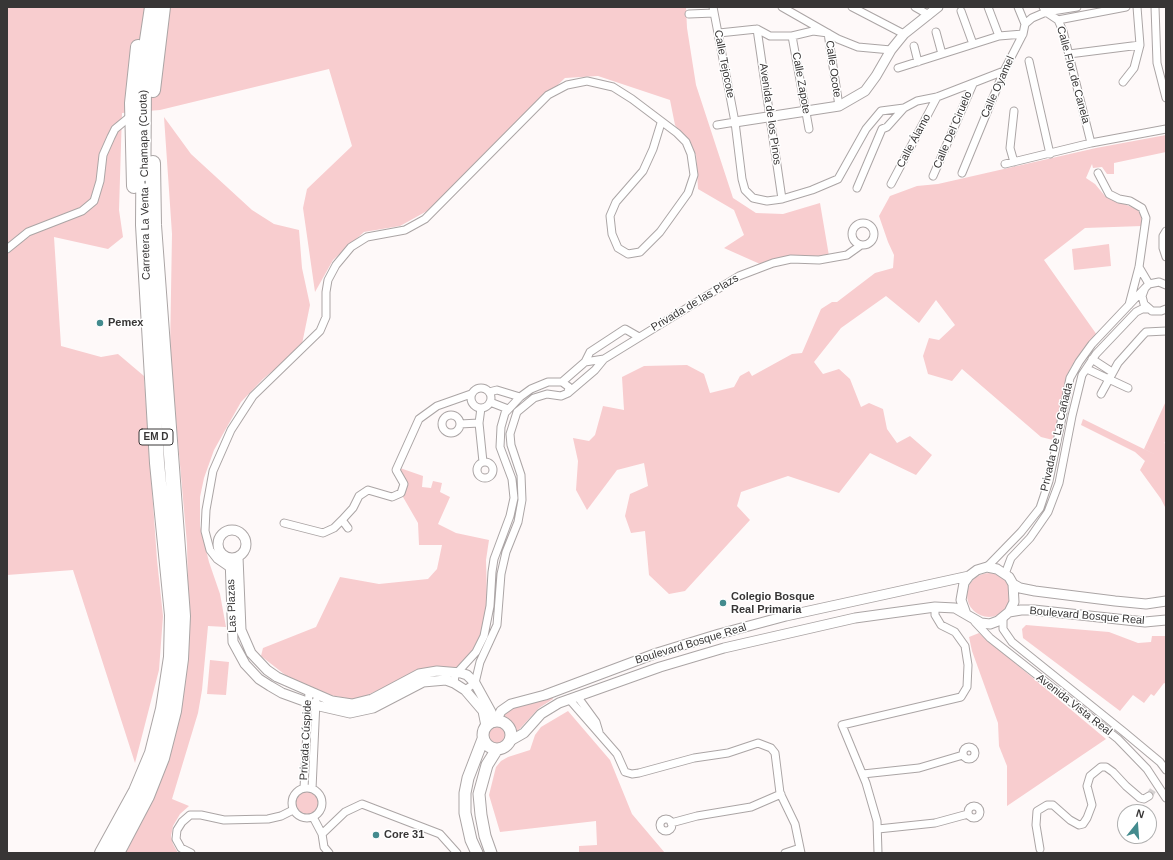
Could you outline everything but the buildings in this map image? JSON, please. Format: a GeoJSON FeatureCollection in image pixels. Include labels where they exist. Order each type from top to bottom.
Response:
{"type":"FeatureCollection","features":[{"type":"Feature","properties":{"kind":"highway"},"geometry":{"type":"LineString","coordinates":[[144,7],[134,73],[132,115],[134,216],[138,270],[148,332]]}},
{"type":"Feature","properties":{"kind":"highway","name":"Carretera La Venta - Chamapa (Cuota)"},"geometry":{"type":"LineString","coordinates":[[102,853],[136,791],[152,753],[163,709],[171,658],[172,615],[157,463],[148,332],[143,225],[144,85],[146,47],[159,7]]}},
{"type":"Feature","properties":{"kind":"highway","name":"Carretera La Venta - Chamapa (Cuota)"},"geometry":{"type":"LineString","coordinates":[[117,853],[147,796],[162,758],[174,710],[181,659],[183,616],[153,220],[153,87],[159,7]]}},
{"type":"Feature","properties":{"kind":"main road"},"geometry":{"type":"LineString","coordinates":[[477,853],[471,840],[465,814],[465,793],[468,778],[483,739],[483,732],[492,723],[504,723],[509,729],[510,741],[505,747],[497,749],[490,748],[483,739]]}},
{"type":"Feature","properties":{"kind":"main road"},"geometry":{"type":"LineString","coordinates":[[491,853],[485,836],[479,794],[488,765],[497,749]]}},
{"type":"Feature","properties":{"kind":"street"},"geometry":{"type":"LineString","coordinates":[[782,7],[828,33],[858,47],[891,50]]}},
{"type":"Feature","properties":{"kind":"street"},"geometry":{"type":"LineString","coordinates":[[852,7],[904,34]]}},
{"type":"Feature","properties":{"kind":"street"},"geometry":{"type":"LineString","coordinates":[[915,7],[929,15]]}},
{"type":"Feature","properties":{"kind":"street"},"geometry":{"type":"LineString","coordinates":[[717,125],[839,106],[865,91],[876,76],[891,50],[904,34],[938,7]]}},
{"type":"Feature","properties":{"kind":"street"},"geometry":{"type":"LineString","coordinates":[[988,7],[999,36]]}},
{"type":"Feature","properties":{"kind":"street"},"geometry":{"type":"LineString","coordinates":[[1018,7],[1025,24],[1045,10],[1077,7]]}},
{"type":"Feature","properties":{"kind":"street"},"geometry":{"type":"LineString","coordinates":[[1058,20],[1126,7]]}},
{"type":"Feature","properties":{"kind":"street"},"geometry":{"type":"LineString","coordinates":[[1123,82],[1134,68],[1140,45],[1137,7]]}},
{"type":"Feature","properties":{"kind":"street"},"geometry":{"type":"LineString","coordinates":[[1155,7],[1157,63],[1166,98]]}},
{"type":"Feature","properties":{"kind":"street"},"geometry":{"type":"LineString","coordinates":[[689,14],[714,10]]}},
{"type":"Feature","properties":{"kind":"street","name":"Calle Tejocote"},"geometry":{"type":"LineString","coordinates":[[714,10],[735,122],[745,190],[753,198],[767,201],[782,199],[812,190],[838,179],[866,129],[881,111],[904,108]]}},
{"type":"Feature","properties":{"kind":"street"},"geometry":{"type":"LineString","coordinates":[[961,10],[973,44]]}},
{"type":"Feature","properties":{"kind":"street","name":"Calle Flor de Canela"},"geometry":{"type":"LineString","coordinates":[[1045,10],[1058,20],[1063,32],[1092,143]]}},
{"type":"Feature","properties":{"kind":"street","name":"Calle Oyamel"},"geometry":{"type":"LineString","coordinates":[[962,174],[1004,71],[1023,34],[1025,24]]}},
{"type":"Feature","properties":{"kind":"street"},"geometry":{"type":"LineString","coordinates":[[719,33],[757,29],[770,36],[792,36],[813,31],[828,33]]}},
{"type":"Feature","properties":{"kind":"street","name":"Avenida de los Pinos"},"geometry":{"type":"LineString","coordinates":[[757,29],[782,199]]}},
{"type":"Feature","properties":{"kind":"street"},"geometry":{"type":"LineString","coordinates":[[936,32],[942,54]]}},
{"type":"Feature","properties":{"kind":"street","name":"Calle Ocote"},"geometry":{"type":"LineString","coordinates":[[828,33],[839,106]]}},
{"type":"Feature","properties":{"kind":"street"},"geometry":{"type":"LineString","coordinates":[[898,68],[999,36],[1023,34]]}},
{"type":"Feature","properties":{"kind":"street","name":"Calle Zapote"},"geometry":{"type":"LineString","coordinates":[[792,36],[809,129]]}},
{"type":"Feature","properties":{"kind":"street"},"geometry":{"type":"LineString","coordinates":[[1069,54],[1140,45]]}},
{"type":"Feature","properties":{"kind":"street"},"geometry":{"type":"LineString","coordinates":[[914,46],[918,62]]}},
{"type":"Feature","properties":{"kind":"street"},"geometry":{"type":"LineString","coordinates":[[1029,61],[1050,154]]}},
{"type":"Feature","properties":{"kind":"street"},"geometry":{"type":"LineString","coordinates":[[857,188],[882,129],[887,127],[904,108],[917,100],[937,97],[1004,71]]}},
{"type":"Feature","properties":{"kind":"street"},"geometry":{"type":"LineString","coordinates":[[230,568],[217,559],[210,550],[205,531],[206,510],[213,471],[231,430],[253,396],[320,331],[326,317],[326,292],[328,280],[336,265],[350,247],[367,237],[405,230],[425,219],[548,95],[560,87],[580,82],[607,84],[632,99],[677,133],[689,148],[694,168],[692,182],[688,193],[676,212],[644,250],[636,254],[628,254],[618,248],[614,239],[610,221],[611,211],[616,202],[643,171],[653,149],[661,122]]}},
{"type":"Feature","properties":{"kind":"street","name":"Calle Del Ciruelo"},"geometry":{"type":"LineString","coordinates":[[933,176],[973,84]]}},
{"type":"Feature","properties":{"kind":"street","name":"Calle Álamo"},"geometry":{"type":"LineString","coordinates":[[891,184],[937,97]]}},
{"type":"Feature","properties":{"kind":"street"},"geometry":{"type":"LineString","coordinates":[[1014,111],[1010,148],[1014,162]]}},
{"type":"Feature","properties":{"kind":"street"},"geometry":{"type":"LineString","coordinates":[[7,250],[28,232],[82,211],[94,201],[100,180],[103,156],[111,137],[115,129],[132,115]]}},
{"type":"Feature","properties":{"kind":"street"},"geometry":{"type":"LineString","coordinates":[[1004,164],[1092,143],[1166,129]]}},
{"type":"Feature","properties":{"kind":"street"},"geometry":{"type":"LineString","coordinates":[[1098,173],[1109,194],[1119,199],[1130,201],[1142,208],[1146,218],[1139,267],[1129,307]]}},
{"type":"Feature","properties":{"kind":"street"},"geometry":{"type":"LineString","coordinates":[[1166,231],[1163,236],[1163,248],[1166,257]]}},
{"type":"Feature","properties":{"kind":"street","name":"Privada de las Plazs"},"geometry":{"type":"LineString","coordinates":[[568,393],[595,370],[604,359],[738,276],[772,263],[791,260],[819,260],[847,255],[861,245]]}},
{"type":"Feature","properties":{"kind":"street"},"geometry":{"type":"LineString","coordinates":[[1139,267],[1147,286],[1143,300],[1148,309],[1156,312],[1166,309]]}},
{"type":"Feature","properties":{"kind":"street"},"geometry":{"type":"LineString","coordinates":[[1147,286],[1159,282],[1165,284]]}},
{"type":"Feature","properties":{"kind":"street","name":"Privada De La Cañada"},"geometry":{"type":"LineString","coordinates":[[988,568],[1021,532],[1040,508],[1050,481],[1070,378],[1079,362],[1092,344],[1129,307],[1147,286]]}},
{"type":"Feature","properties":{"kind":"street","name":"Privada De La Cañada"},"geometry":{"type":"LineString","coordinates":[[1005,574],[1011,558],[1030,538],[1048,512],[1059,483],[1072,416],[1082,375],[1092,359],[1136,312],[1142,309],[1148,309]]}},
{"type":"Feature","properties":{"kind":"street"},"geometry":{"type":"LineString","coordinates":[[562,382],[586,362],[590,352],[625,329],[639,337]]}},
{"type":"Feature","properties":{"kind":"street"},"geometry":{"type":"LineString","coordinates":[[1101,394],[1118,362],[1146,332],[1166,331]]}},
{"type":"Feature","properties":{"kind":"street","name":"Privada de las Plazs"},"geometry":{"type":"LineString","coordinates":[[586,362],[604,359]]}},
{"type":"Feature","properties":{"kind":"street"},"geometry":{"type":"LineString","coordinates":[[1092,359],[1111,376],[1128,388]]}},
{"type":"Feature","properties":{"kind":"street"},"geometry":{"type":"LineString","coordinates":[[586,362],[595,370]]}},
{"type":"Feature","properties":{"kind":"street"},"geometry":{"type":"LineString","coordinates":[[1087,368],[1111,376]]}},
{"type":"Feature","properties":{"kind":"street"},"geometry":{"type":"LineString","coordinates":[[465,690],[475,683],[480,662],[497,625],[501,574],[506,552],[518,522],[522,500],[521,474],[511,445],[510,434],[512,426],[517,412],[534,398],[547,394],[561,396],[568,393],[569,387],[562,382],[548,382],[532,389],[520,397],[504,413],[501,427],[500,447],[512,479],[514,498],[510,516],[494,559],[489,611],[481,643],[468,663],[457,672],[454,683],[465,690],[492,723]]}},
{"type":"Feature","properties":{"kind":"street"},"geometry":{"type":"LineString","coordinates":[[284,523],[323,533],[334,528],[353,508],[359,496],[368,490],[392,497],[401,493],[404,484],[396,470],[419,419],[437,406],[471,394],[475,389],[481,388],[489,392],[497,390],[520,397]]}},
{"type":"Feature","properties":{"kind":"street"},"geometry":{"type":"LineString","coordinates":[[454,399],[481,408],[486,407],[490,402],[489,392]]}},
{"type":"Feature","properties":{"kind":"street"},"geometry":{"type":"LineString","coordinates":[[471,394],[472,404]]}},
{"type":"Feature","properties":{"kind":"street"},"geometry":{"type":"LineString","coordinates":[[490,402],[508,409]]}},
{"type":"Feature","properties":{"kind":"street"},"geometry":{"type":"LineString","coordinates":[[481,408],[480,423],[483,462]]}},
{"type":"Feature","properties":{"kind":"street"},"geometry":{"type":"LineString","coordinates":[[460,424],[480,423]]}},
{"type":"Feature","properties":{"kind":"street"},"geometry":{"type":"LineString","coordinates":[[342,520],[348,528]]}},
{"type":"Feature","properties":{"kind":"street","name":"Las Plazas"},"geometry":{"type":"LineString","coordinates":[[454,683],[438,680],[423,682],[380,705],[360,712],[339,712],[311,704],[282,693],[259,679],[237,653],[233,642],[230,568],[234,557],[241,630],[251,653],[267,670],[277,677],[312,694],[332,701],[352,704],[372,699],[419,674],[437,671],[457,672]]}},
{"type":"Feature","properties":{"kind":"street"},"geometry":{"type":"LineString","coordinates":[[988,568],[997,569],[1005,574],[1013,584],[1014,602],[1006,615],[990,624],[981,623],[969,617],[961,600],[964,583],[969,576],[977,570],[988,568]]}},
{"type":"Feature","properties":{"kind":"street","name":"Boulevard Bosque Real"},"geometry":{"type":"LineString","coordinates":[[492,723],[501,711],[512,704],[544,695],[684,644],[786,616],[969,576]]}},
{"type":"Feature","properties":{"kind":"street","name":"Boulevard Bosque Real"},"geometry":{"type":"LineString","coordinates":[[1013,584],[1020,588],[1035,591],[1116,601],[1146,604],[1166,601]]}},
{"type":"Feature","properties":{"kind":"street"},"geometry":{"type":"LineString","coordinates":[[878,853],[878,829],[863,774],[842,725],[861,719],[961,697],[967,687],[968,665],[964,646],[955,632],[941,625],[935,615],[935,607]]}},
{"type":"Feature","properties":{"kind":"street","name":"Boulevard Bosque Real"},"geometry":{"type":"LineString","coordinates":[[510,741],[524,733],[548,708],[573,697],[689,658],[724,648],[855,618],[935,607],[955,608],[969,617]]}},
{"type":"Feature","properties":{"kind":"street","name":"Boulevard Bosque Real"},"geometry":{"type":"LineString","coordinates":[[1006,615],[1021,610],[1034,610],[1145,622],[1166,620]]}},
{"type":"Feature","properties":{"kind":"street","name":"Avenida Vista Real"},"geometry":{"type":"LineString","coordinates":[[1006,615],[1003,629],[1012,642],[1130,737],[1160,762],[1166,770]]}},
{"type":"Feature","properties":{"kind":"street","name":"Avenida Vista Real"},"geometry":{"type":"LineString","coordinates":[[969,617],[990,638],[1118,739],[1136,756],[1152,792],[1166,798]]}},
{"type":"Feature","properties":{"kind":"street"},"geometry":{"type":"LineString","coordinates":[[684,644],[689,658]]}},
{"type":"Feature","properties":{"kind":"street"},"geometry":{"type":"LineString","coordinates":[[457,672],[467,675],[475,683],[491,712],[492,723]]}},
{"type":"Feature","properties":{"kind":"street","name":"Privada Cúspide"},"geometry":{"type":"LineString","coordinates":[[304,788],[312,694]]}},
{"type":"Feature","properties":{"kind":"street"},"geometry":{"type":"LineString","coordinates":[[573,697],[592,728],[599,732],[617,754],[625,772],[632,774],[639,774],[673,762],[728,753],[758,743],[771,748],[775,753],[781,794],[795,824],[801,850],[786,853]]}},
{"type":"Feature","properties":{"kind":"street","name":"Privada Cúspide"},"geometry":{"type":"LineString","coordinates":[[311,704],[312,788]]}},
{"type":"Feature","properties":{"kind":"street"},"geometry":{"type":"LineString","coordinates":[[863,774],[919,768],[963,755]]}},
{"type":"Feature","properties":{"kind":"street"},"geometry":{"type":"LineString","coordinates":[[1040,849],[1036,825],[1037,811],[1047,805],[1053,805],[1070,820],[1079,825],[1083,824],[1092,805],[1087,786],[1090,776],[1100,767],[1106,768],[1113,772],[1140,798],[1152,792]]}},
{"type":"Feature","properties":{"kind":"street"},"geometry":{"type":"LineString","coordinates":[[312,788],[320,795],[323,805],[321,810],[314,818],[300,817],[293,810],[293,796],[300,789],[312,788]]}},
{"type":"Feature","properties":{"kind":"street"},"geometry":{"type":"LineString","coordinates":[[671,823],[697,816],[750,807],[781,794]]}},
{"type":"Feature","properties":{"kind":"street"},"geometry":{"type":"LineString","coordinates":[[322,834],[345,812],[362,804],[440,834],[457,853]]}},
{"type":"Feature","properties":{"kind":"street"},"geometry":{"type":"LineString","coordinates":[[191,853],[181,848],[176,839],[177,830],[182,822],[190,815],[201,814],[224,820],[268,819],[281,816],[293,810]]}},
{"type":"Feature","properties":{"kind":"street"},"geometry":{"type":"LineString","coordinates":[[878,829],[935,824],[968,814]]}},
{"type":"Feature","properties":{"kind":"street"},"geometry":{"type":"LineString","coordinates":[[314,818],[322,834],[324,847],[329,853]]}},
{"type":"Feature","properties":{"kind":"shaded area"},"geometry":{"type":"Polygon","coordinates":[[[7,7],[686,7],[687,28],[696,85],[733,198],[756,213],[783,214],[820,203],[829,256],[792,257],[760,264],[724,248],[744,235],[734,210],[698,189],[696,155],[675,125],[670,100],[598,76],[565,78],[427,211],[400,226],[364,232],[333,260],[315,292],[303,208],[307,189],[352,146],[329,69],[160,110],[122,113],[119,210],[123,237],[108,249],[54,237],[61,346],[101,357],[118,354],[144,376],[157,560],[163,616],[159,670],[135,763],[73,570],[7,575],[7,7]]]}},
{"type":"Feature","properties":{"kind":"shaded area"},"geometry":{"type":"Polygon","coordinates":[[[164,117],[191,154],[252,210],[274,224],[299,230],[302,268],[310,305],[302,344],[263,379],[241,402],[214,450],[204,478],[200,497],[200,526],[209,562],[220,594],[226,627],[208,626],[202,690],[198,713],[172,799],[189,806],[180,814],[173,826],[171,836],[178,853],[126,853],[154,794],[185,668],[189,640],[187,544],[170,351],[172,234],[164,117]]]}},
{"type":"Feature","properties":{"kind":"shaded area"},"geometry":{"type":"Polygon","coordinates":[[[1166,135],[1166,152],[1114,163],[1114,174],[1107,174],[1102,167],[1093,168],[1092,164],[1086,178],[1095,184],[1105,196],[1141,211],[1142,226],[1085,228],[1044,260],[1097,335],[1071,367],[1053,440],[1041,437],[962,369],[952,381],[928,374],[923,356],[929,338],[939,340],[955,325],[936,300],[919,323],[886,296],[841,328],[814,362],[823,374],[839,369],[850,379],[861,407],[869,403],[883,409],[887,429],[897,443],[910,436],[932,455],[916,475],[870,453],[839,493],[788,476],[741,492],[737,506],[750,520],[685,591],[669,594],[649,575],[645,531],[631,533],[625,516],[630,494],[648,486],[644,463],[617,470],[587,510],[576,490],[578,461],[573,438],[589,441],[595,435],[603,406],[624,410],[622,377],[644,366],[687,365],[704,374],[710,393],[734,387],[740,376],[749,371],[752,376],[792,354],[802,353],[821,309],[832,302],[837,302],[875,273],[893,268],[894,255],[879,216],[890,196],[917,186],[938,184],[1096,148],[1166,135]]]}},
{"type":"Feature","properties":{"kind":"shaded area"},"geometry":{"type":"Polygon","coordinates":[[[1109,244],[1111,266],[1074,270],[1072,249],[1109,244]]]}},
{"type":"Feature","properties":{"kind":"shaded area"},"geometry":{"type":"Polygon","coordinates":[[[1166,401],[1166,439],[1164,444],[1166,441],[1166,509],[1161,499],[1140,470],[1145,461],[1135,452],[1081,425],[1083,419],[1158,456],[1144,449],[1166,401]]]}},
{"type":"Feature","properties":{"kind":"shaded area"},"geometry":{"type":"Polygon","coordinates":[[[400,468],[423,476],[422,487],[431,488],[433,481],[442,483],[440,492],[450,497],[438,524],[456,533],[489,540],[486,560],[487,596],[485,623],[475,650],[457,669],[428,667],[357,700],[329,695],[293,681],[261,656],[263,648],[316,627],[340,577],[379,584],[428,579],[437,569],[442,545],[419,545],[418,523],[403,497],[408,485],[400,468]]]}},
{"type":"Feature","properties":{"kind":"shaded area"},"geometry":{"type":"Polygon","coordinates":[[[989,573],[1001,577],[1007,583],[1011,595],[1007,607],[1001,613],[989,617],[977,613],[971,607],[967,595],[971,583],[977,577],[989,573]]]}},
{"type":"Feature","properties":{"kind":"shaded area"},"geometry":{"type":"Polygon","coordinates":[[[1026,625],[1109,632],[1138,643],[1151,642],[1152,636],[1166,636],[1166,684],[1164,683],[1154,696],[1151,694],[1144,703],[1133,695],[1120,711],[1023,638],[1022,629],[1026,625]]]}},
{"type":"Feature","properties":{"kind":"shaded area"},"geometry":{"type":"Polygon","coordinates":[[[979,633],[1106,739],[1007,806],[1007,766],[999,746],[998,723],[972,651],[969,637],[979,633]]]}},
{"type":"Feature","properties":{"kind":"shaded area"},"geometry":{"type":"Polygon","coordinates":[[[210,660],[229,662],[226,695],[207,694],[210,660]]]}},
{"type":"Feature","properties":{"kind":"shaded area"},"geometry":{"type":"Polygon","coordinates":[[[552,695],[553,699],[539,708],[513,736],[512,728],[502,715],[508,710],[552,695]]]}},
{"type":"Feature","properties":{"kind":"shaded area"},"geometry":{"type":"Polygon","coordinates":[[[568,711],[610,760],[632,814],[665,853],[579,853],[579,846],[597,845],[596,821],[500,832],[489,795],[496,767],[501,761],[508,757],[530,750],[535,735],[541,727],[568,711]]]}},
{"type":"Feature","properties":{"kind":"shaded area"},"geometry":{"type":"Polygon","coordinates":[[[497,723],[505,726],[508,734],[505,742],[497,745],[489,742],[486,734],[489,726],[497,723]]]}},
{"type":"Feature","properties":{"kind":"shaded area"},"geometry":{"type":"Polygon","coordinates":[[[307,790],[316,794],[320,803],[316,812],[307,816],[298,812],[294,803],[298,794],[307,790]]]}},
{"type":"Feature","properties":{"kind":"tunnel"},"geometry":{"type":"LineString","coordinates":[[1149,796],[1153,790]]}},
{"type":"Feature","properties":{"kind":"place","name":"Pemex"},"geometry":{"type":"Point","coordinates":[100,323]}},
{"type":"Feature","properties":{"kind":"place","name":"Colegio Bosque Real Primaria"},"geometry":{"type":"Point","coordinates":[723,603]}},
{"type":"Feature","properties":{"kind":"place","name":"Core 31"},"geometry":{"type":"Point","coordinates":[376,835]}}]}
